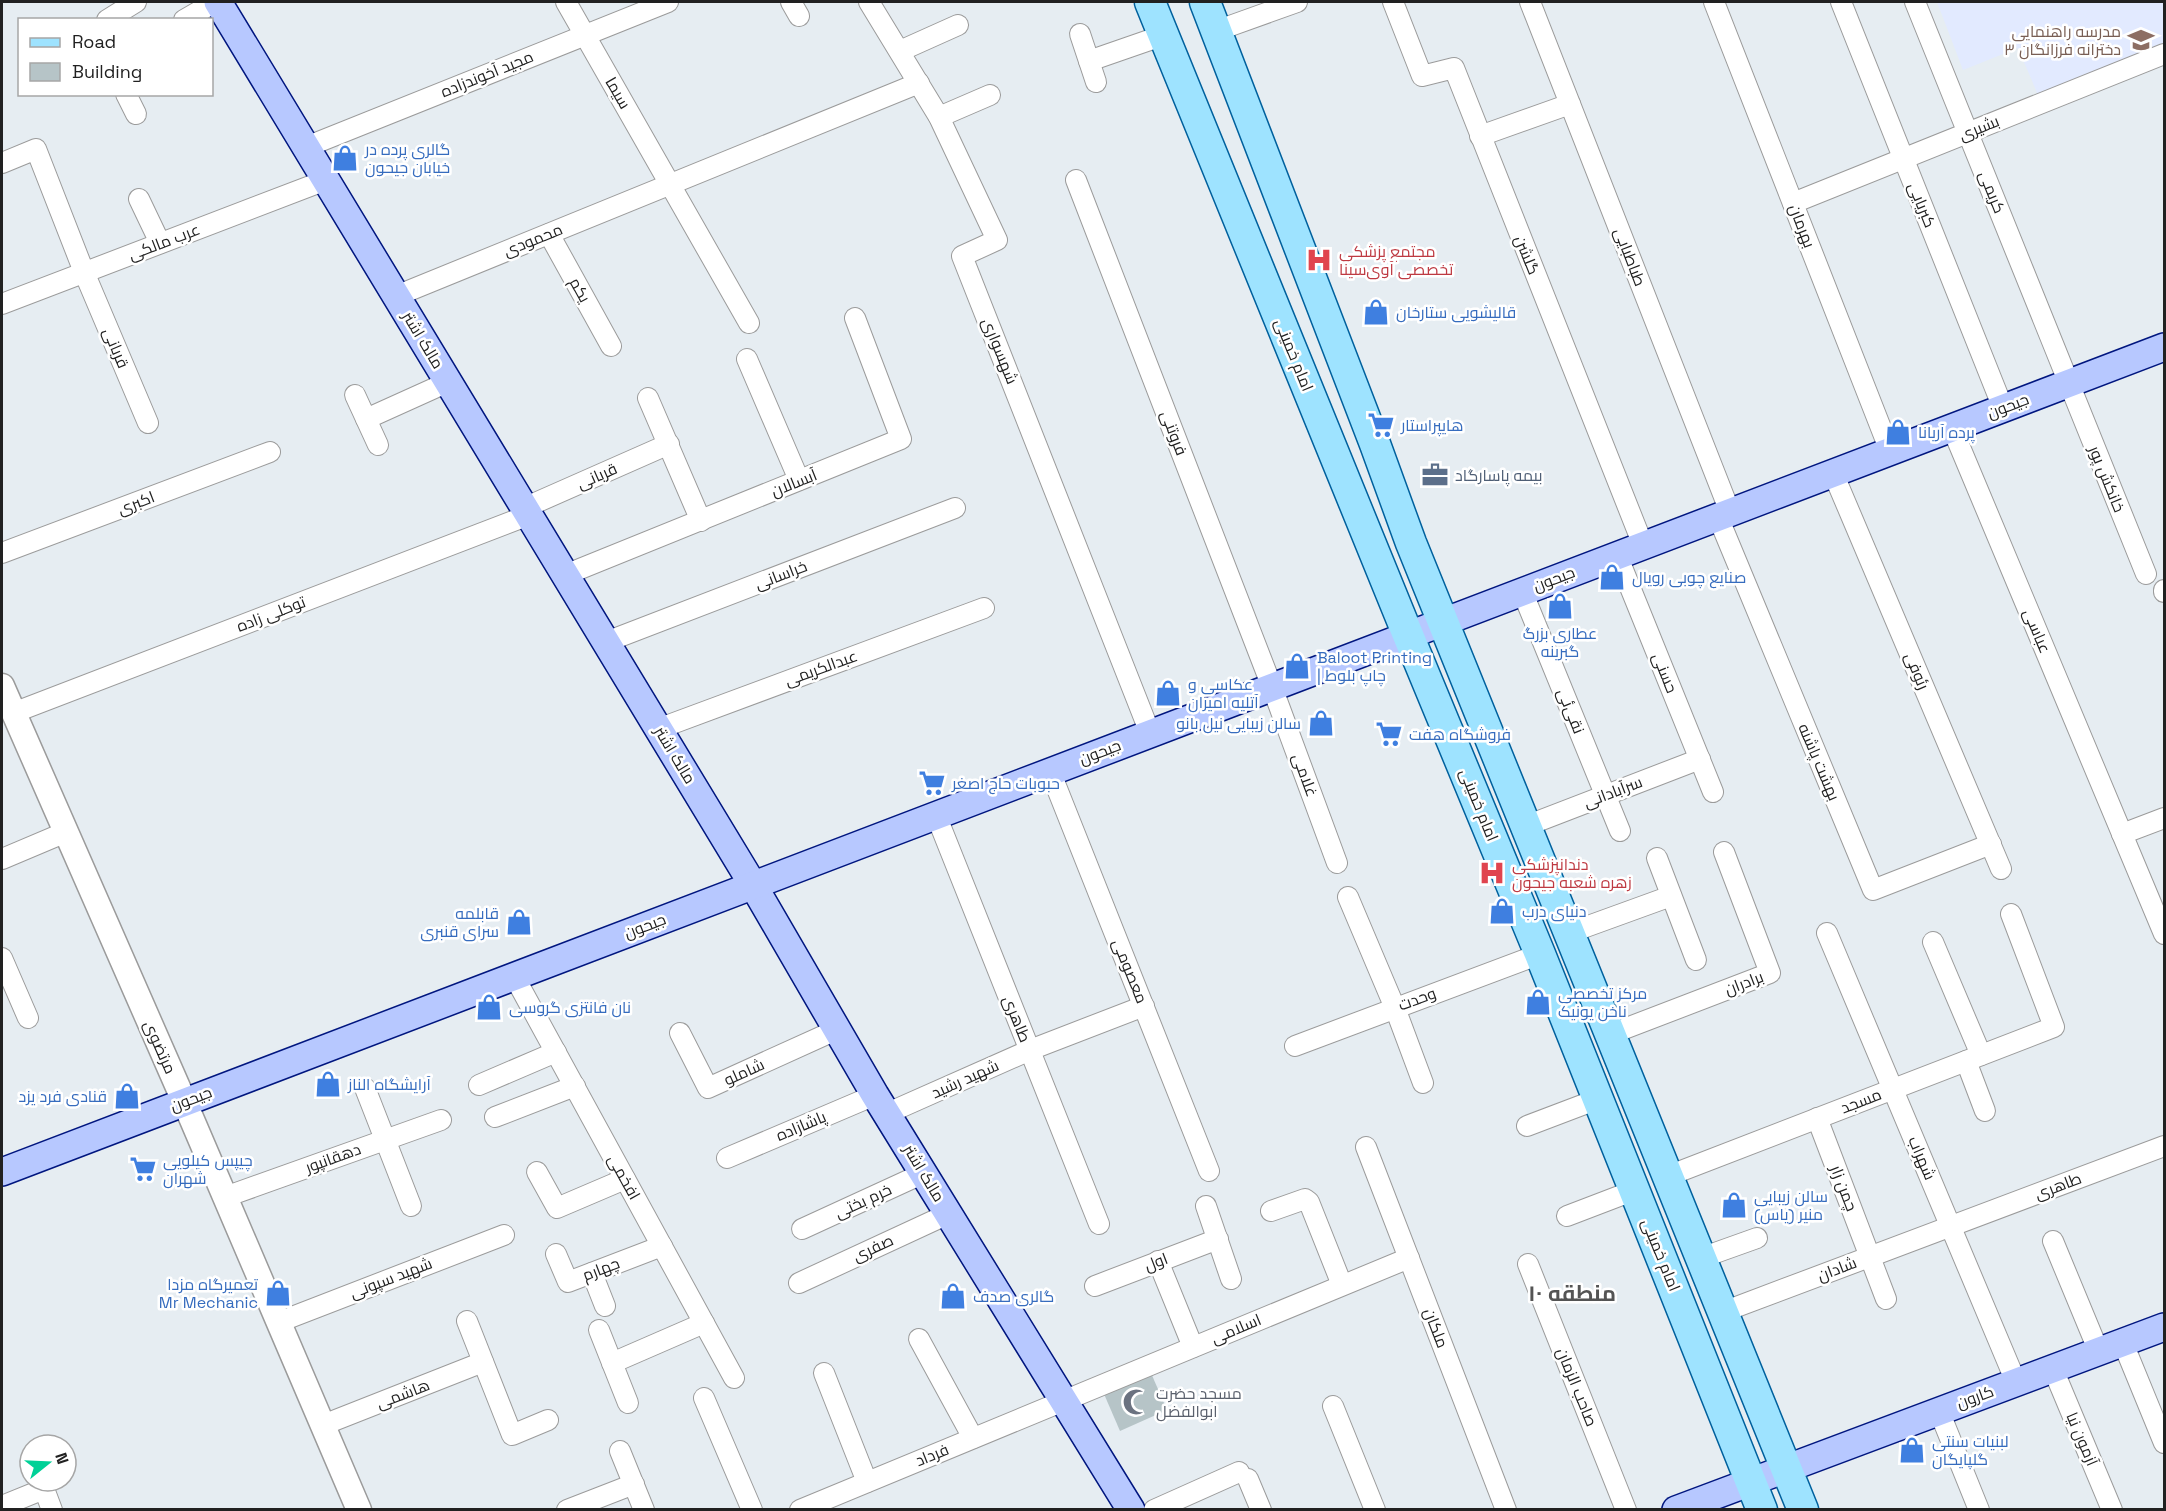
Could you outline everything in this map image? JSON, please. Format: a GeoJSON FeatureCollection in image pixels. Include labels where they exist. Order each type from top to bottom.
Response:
{"type":"FeatureCollection","features":[{"type":"Feature","properties":{"kind":"main road","name":"مالک اشتر"},"geometry":{"type":"LineString","coordinates":[[216,2],[753,885],[836,1030],[1131,1509]]}},
{"type":"Feature","properties":{"kind":"main road","name":"امام خمینی"},"geometry":{"type":"LineString","coordinates":[[1150,2],[1540,954],[1761,1509]]}},
{"type":"Feature","properties":{"kind":"main road"},"geometry":{"type":"LineString","coordinates":[[1205,2],[1404,524],[1803,1509]]}},
{"type":"Feature","properties":{"kind":"main road","name":"جیحون"},"geometry":{"type":"LineString","coordinates":[[2,1172],[2164,346]]}},
{"type":"Feature","properties":{"kind":"main road"},"geometry":{"type":"LineString","coordinates":[[1368,537],[1386,546],[1398,542],[1404,524]]}},
{"type":"Feature","properties":{"kind":"main road","name":"کارون"},"geometry":{"type":"LineString","coordinates":[[1750,1481],[2164,1327]]}},
{"type":"Feature","properties":{"kind":"main road"},"geometry":{"type":"LineString","coordinates":[[1676,1509],[1750,1481]]}},
{"type":"Feature","properties":{"kind":"street"},"geometry":{"type":"LineString","coordinates":[[110,18],[136,2]]}},
{"type":"Feature","properties":{"kind":"street"},"geometry":{"type":"LineString","coordinates":[[188,18],[216,2]]}},
{"type":"Feature","properties":{"kind":"street","name":"سیما"},"geometry":{"type":"LineString","coordinates":[[566,2],[670,184]]}},
{"type":"Feature","properties":{"kind":"street","name":"مجید آخوندزاده"},"geometry":{"type":"LineString","coordinates":[[306,147],[668,2]]}},
{"type":"Feature","properties":{"kind":"street","name":"شهسواری"},"geometry":{"type":"LineString","coordinates":[[869,2],[939,117],[997,240],[963,256],[1150,733]]}},
{"type":"Feature","properties":{"kind":"street"},"geometry":{"type":"LineString","coordinates":[[1216,31],[1297,2]]}},
{"type":"Feature","properties":{"kind":"street","name":"گلشن"},"geometry":{"type":"LineString","coordinates":[[1393,2],[1422,76],[1454,68],[1643,545]]}},
{"type":"Feature","properties":{"kind":"street","name":"طباطبایی"},"geometry":{"type":"LineString","coordinates":[[1530,2],[1724,514]]}},
{"type":"Feature","properties":{"kind":"street","name":"بهرمان"},"geometry":{"type":"LineString","coordinates":[[1714,2],[1890,451]]}},
{"type":"Feature","properties":{"kind":"street","name":"کبریایی"},"geometry":{"type":"LineString","coordinates":[[1841,2],[2003,408]]}},
{"type":"Feature","properties":{"kind":"street","name":"کریمی"},"geometry":{"type":"LineString","coordinates":[[1915,2],[2068,383]]}},
{"type":"Feature","properties":{"kind":"street"},"geometry":{"type":"LineString","coordinates":[[900,51],[958,25]]}},
{"type":"Feature","properties":{"kind":"street"},"geometry":{"type":"LineString","coordinates":[[1080,33],[1096,82]]}},
{"type":"Feature","properties":{"kind":"street"},"geometry":{"type":"LineString","coordinates":[[1089,61],[1164,35]]}},
{"type":"Feature","properties":{"kind":"street","name":"بشیری"},"geometry":{"type":"LineString","coordinates":[[1793,203],[2164,54]]}},
{"type":"Feature","properties":{"kind":"street","name":"محمودی"},"geometry":{"type":"LineString","coordinates":[[396,296],[919,82]]}},
{"type":"Feature","properties":{"kind":"street"},"geometry":{"type":"LineString","coordinates":[[939,117],[990,95]]}},
{"type":"Feature","properties":{"kind":"street"},"geometry":{"type":"LineString","coordinates":[[127,96],[136,114]]}},
{"type":"Feature","properties":{"kind":"street"},"geometry":{"type":"LineString","coordinates":[[1480,136],[1570,104]]}},
{"type":"Feature","properties":{"kind":"street","name":"قربانی"},"geometry":{"type":"LineString","coordinates":[[2,163],[36,149],[84,272],[148,423]]}},
{"type":"Feature","properties":{"kind":"street","name":"عرب مالکی"},"geometry":{"type":"LineString","coordinates":[[2,304],[326,180]]}},
{"type":"Feature","properties":{"kind":"street","name":"فروتنی"},"geometry":{"type":"LineString","coordinates":[[1076,180],[1272,687]]}},
{"type":"Feature","properties":{"kind":"street"},"geometry":{"type":"LineString","coordinates":[[670,184],[749,323]]}},
{"type":"Feature","properties":{"kind":"street"},"geometry":{"type":"LineString","coordinates":[[139,199],[160,243]]}},
{"type":"Feature","properties":{"kind":"street","name":"یکم"},"geometry":{"type":"LineString","coordinates":[[549,234],[611,346]]}},
{"type":"Feature","properties":{"kind":"street","name":"آبسالان"},"geometry":{"type":"LineString","coordinates":[[566,575],[901,439],[855,318]]}},
{"type":"Feature","properties":{"kind":"street"},"geometry":{"type":"LineString","coordinates":[[747,359],[799,480]]}},
{"type":"Feature","properties":{"kind":"street"},"geometry":{"type":"LineString","coordinates":[[366,419],[448,382]]}},
{"type":"Feature","properties":{"kind":"street","name":"خانکش پور"},"geometry":{"type":"LineString","coordinates":[[2068,383],[2146,574]]}},
{"type":"Feature","properties":{"kind":"street"},"geometry":{"type":"LineString","coordinates":[[355,395],[378,445]]}},
{"type":"Feature","properties":{"kind":"street"},"geometry":{"type":"LineString","coordinates":[[648,398],[701,521]]}},
{"type":"Feature","properties":{"kind":"street","name":"عباسی"},"geometry":{"type":"LineString","coordinates":[[1952,428],[2164,934]]}},
{"type":"Feature","properties":{"kind":"street","name":"قربانی"},"geometry":{"type":"LineString","coordinates":[[527,512],[669,444]]}},
{"type":"Feature","properties":{"kind":"street","name":"اکبری"},"geometry":{"type":"LineString","coordinates":[[2,553],[270,452]]}},
{"type":"Feature","properties":{"kind":"street","name":"رئوفی"},"geometry":{"type":"LineString","coordinates":[[1833,473],[2001,869]]}},
{"type":"Feature","properties":{"kind":"street","name":"خراسانی"},"geometry":{"type":"LineString","coordinates":[[606,642],[955,508]]}},
{"type":"Feature","properties":{"kind":"street","name":"توکلی زاده"},"geometry":{"type":"LineString","coordinates":[[14,713],[527,512]]}},
{"type":"Feature","properties":{"kind":"street","name":"بهشت پاشنه"},"geometry":{"type":"LineString","coordinates":[[1724,514],[1873,891],[1991,844]]}},
{"type":"Feature","properties":{"kind":"street","name":"حسنی"},"geometry":{"type":"LineString","coordinates":[[1617,555],[1713,792]]}},
{"type":"Feature","properties":{"kind":"street","name":"نقی‌ئی"},"geometry":{"type":"LineString","coordinates":[[1522,591],[1620,831]]}},
{"type":"Feature","properties":{"kind":"street","name":"عبدالکریمی"},"geometry":{"type":"LineString","coordinates":[[658,729],[984,608]]}},
{"type":"Feature","properties":{"kind":"street","name":"مرتضوی"},"geometry":{"type":"LineString","coordinates":[[2,686],[184,1101],[359,1509]]}},
{"type":"Feature","properties":{"kind":"street","name":"غلامی"},"geometry":{"type":"LineString","coordinates":[[1272,687],[1337,863]]}},
{"type":"Feature","properties":{"kind":"street","name":"سرآبادانی"},"geometry":{"type":"LineString","coordinates":[[1526,826],[1700,759]]}},
{"type":"Feature","properties":{"kind":"street","name":"معصومی"},"geometry":{"type":"LineString","coordinates":[[1050,771],[1209,1171]]}},
{"type":"Feature","properties":{"kind":"street","name":"طاهری"},"geometry":{"type":"LineString","coordinates":[[936,815],[1099,1224]]}},
{"type":"Feature","properties":{"kind":"street"},"geometry":{"type":"LineString","coordinates":[[2122,834],[2164,818]]}},
{"type":"Feature","properties":{"kind":"street"},"geometry":{"type":"LineString","coordinates":[[2,859],[66,832]]}},
{"type":"Feature","properties":{"kind":"street"},"geometry":{"type":"LineString","coordinates":[[1657,858],[1696,960]]}},
{"type":"Feature","properties":{"kind":"street","name":"برادران"},"geometry":{"type":"LineString","coordinates":[[1611,1034],[1770,972],[1727,860]]}},
{"type":"Feature","properties":{"kind":"street"},"geometry":{"type":"LineString","coordinates":[[1569,933],[1671,896]]}},
{"type":"Feature","properties":{"kind":"street"},"geometry":{"type":"LineString","coordinates":[[1348,897],[1395,1008],[1423,1083]]}},
{"type":"Feature","properties":{"kind":"street","name":"مسجد"},"geometry":{"type":"LineString","coordinates":[[1668,1176],[2054,1027],[2010,914]]}},
{"type":"Feature","properties":{"kind":"street","name":"شهراب"},"geometry":{"type":"LineString","coordinates":[[1827,933],[2016,1382]]}},
{"type":"Feature","properties":{"kind":"street"},"geometry":{"type":"LineString","coordinates":[[1933,942],[1973,1058],[1985,1111]]}},
{"type":"Feature","properties":{"kind":"street","name":"وحدت"},"geometry":{"type":"LineString","coordinates":[[1295,1046],[1540,954]]}},
{"type":"Feature","properties":{"kind":"street"},"geometry":{"type":"LineString","coordinates":[[2,958],[28,1018]]}},
{"type":"Feature","properties":{"kind":"street","name":"افخمی"},"geometry":{"type":"LineString","coordinates":[[514,975],[734,1378]]}},
{"type":"Feature","properties":{"kind":"street","name":"شهید رشید"},"geometry":{"type":"LineString","coordinates":[[882,1104],[1143,1006]]}},
{"type":"Feature","properties":{"kind":"street","name":"شاملو"},"geometry":{"type":"LineString","coordinates":[[680,1033],[708,1088],[836,1030]]}},
{"type":"Feature","properties":{"kind":"street"},"geometry":{"type":"LineString","coordinates":[[478,1085],[556,1052]]}},
{"type":"Feature","properties":{"kind":"street"},"geometry":{"type":"LineString","coordinates":[[495,1117],[575,1086]]}},
{"type":"Feature","properties":{"kind":"street"},"geometry":{"type":"LineString","coordinates":[[365,1088],[411,1206]]}},
{"type":"Feature","properties":{"kind":"street"},"geometry":{"type":"LineString","coordinates":[[1527,1126],[1598,1100]]}},
{"type":"Feature","properties":{"kind":"street","name":"پاشازاده"},"geometry":{"type":"LineString","coordinates":[[727,1158],[882,1104]]}},
{"type":"Feature","properties":{"kind":"street","name":"چمن زار"},"geometry":{"type":"LineString","coordinates":[[1817,1118],[1870,1257]]}},
{"type":"Feature","properties":{"kind":"street","name":"دهقانپور"},"geometry":{"type":"LineString","coordinates":[[225,1197],[441,1120]]}},
{"type":"Feature","properties":{"kind":"street","name":"طاهری"},"geometry":{"type":"LineString","coordinates":[[1951,1226],[2164,1146]]}},
{"type":"Feature","properties":{"kind":"street","name":"ملکان"},"geometry":{"type":"LineString","coordinates":[[1366,1147],[1506,1509]]}},
{"type":"Feature","properties":{"kind":"street"},"geometry":{"type":"LineString","coordinates":[[537,1172],[557,1208],[625,1179]]}},
{"type":"Feature","properties":{"kind":"street","name":"خرم بختی"},"geometry":{"type":"LineString","coordinates":[[802,1229],[924,1173]]}},
{"type":"Feature","properties":{"kind":"street"},"geometry":{"type":"LineString","coordinates":[[1567,1216],[1635,1190]]}},
{"type":"Feature","properties":{"kind":"street"},"geometry":{"type":"LineString","coordinates":[[1271,1211],[1305,1199],[1312,1209],[1342,1285]]}},
{"type":"Feature","properties":{"kind":"street"},"geometry":{"type":"LineString","coordinates":[[1206,1206],[1231,1279]]}},
{"type":"Feature","properties":{"kind":"street","name":"صفری"},"geometry":{"type":"LineString","coordinates":[[799,1283],[948,1214]]}},
{"type":"Feature","properties":{"kind":"street","name":"شادان"},"geometry":{"type":"LineString","coordinates":[[1723,1312],[1951,1226]]}},
{"type":"Feature","properties":{"kind":"street","name":"شهید سپونی"},"geometry":{"type":"LineString","coordinates":[[279,1322],[504,1235]]}},
{"type":"Feature","properties":{"kind":"street"},"geometry":{"type":"LineString","coordinates":[[1701,1258],[1757,1238]]}},
{"type":"Feature","properties":{"kind":"street","name":"اول"},"geometry":{"type":"LineString","coordinates":[[1095,1286],[1218,1239]]}},
{"type":"Feature","properties":{"kind":"street"},"geometry":{"type":"LineString","coordinates":[[2053,1241],[2164,1443]]}},
{"type":"Feature","properties":{"kind":"street","name":"چهارم"},"geometry":{"type":"LineString","coordinates":[[556,1254],[568,1282],[662,1246]]}},
{"type":"Feature","properties":{"kind":"street"},"geometry":{"type":"LineString","coordinates":[[1870,1257],[1886,1299]]}},
{"type":"Feature","properties":{"kind":"street","name":"اسلامی"},"geometry":{"type":"LineString","coordinates":[[1064,1400],[1409,1258]]}},
{"type":"Feature","properties":{"kind":"street"},"geometry":{"type":"LineString","coordinates":[[1158,1262],[1193,1347]]}},
{"type":"Feature","properties":{"kind":"street","name":"صاحب الزمان"},"geometry":{"type":"LineString","coordinates":[[1528,1264],[1626,1509]]}},
{"type":"Feature","properties":{"kind":"street"},"geometry":{"type":"LineString","coordinates":[[592,1273],[605,1306]]}},
{"type":"Feature","properties":{"kind":"street"},"geometry":{"type":"LineString","coordinates":[[467,1322],[512,1435],[548,1420]]}},
{"type":"Feature","properties":{"kind":"street"},"geometry":{"type":"LineString","coordinates":[[612,1363],[704,1323]]}},
{"type":"Feature","properties":{"kind":"street"},"geometry":{"type":"LineString","coordinates":[[599,1330],[628,1403]]}},
{"type":"Feature","properties":{"kind":"street"},"geometry":{"type":"LineString","coordinates":[[919,1340],[973,1438]]}},
{"type":"Feature","properties":{"kind":"street","name":"هاشمی"},"geometry":{"type":"LineString","coordinates":[[323,1425],[483,1362]]}},
{"type":"Feature","properties":{"kind":"street","name":"آزمون نیا"},"geometry":{"type":"LineString","coordinates":[[2053,1369],[2112,1509]]}},
{"type":"Feature","properties":{"kind":"street"},"geometry":{"type":"LineString","coordinates":[[824,1373],[867,1482]]}},
{"type":"Feature","properties":{"kind":"street"},"geometry":{"type":"LineString","coordinates":[[704,1398],[753,1509]]}},
{"type":"Feature","properties":{"kind":"street","name":"فرداد"},"geometry":{"type":"LineString","coordinates":[[800,1509],[1064,1400]]}},
{"type":"Feature","properties":{"kind":"street"},"geometry":{"type":"LineString","coordinates":[[1333,1406],[1375,1509]]}},
{"type":"Feature","properties":{"kind":"street"},"geometry":{"type":"LineString","coordinates":[[1938,1411],[1979,1509]]}},
{"type":"Feature","properties":{"kind":"street"},"geometry":{"type":"LineString","coordinates":[[620,1451],[644,1509]]}},
{"type":"Feature","properties":{"kind":"street"},"geometry":{"type":"LineString","coordinates":[[1154,1509],[1244,1476],[1261,1509]]}},
{"type":"Feature","properties":{"kind":"street"},"geometry":{"type":"LineString","coordinates":[[567,1509],[634,1484]]}},
{"type":"Feature","properties":{"kind":"street"},"geometry":{"type":"LineString","coordinates":[[2,1506],[39,1491],[46,1494],[52,1509]]}},
{"type":"Feature","properties":{"kind":"shaded area"},"geometry":{"type":"Polygon","coordinates":[[[1937,2],[2164,2],[2164,48],[2038,95],[2018,48],[1963,70],[1937,2]]]}},
{"type":"Feature","properties":{"kind":"building","name":"مسجد حضرت ابوالفضل"},"geometry":{"type":"Polygon","coordinates":[[[1151,1373],[1167,1410],[1120,1431],[1104,1394],[1151,1373]]]}},
{"type":"Feature","properties":{"kind":"place","name":"مدرسه راهنمایی دخترانه فرزانگان ۳"},"geometry":{"type":"Point","coordinates":[2141,40]}},
{"type":"Feature","properties":{"kind":"place","name":"گالری پرده در خیابان جیحون"},"geometry":{"type":"Point","coordinates":[345,158]}},
{"type":"Feature","properties":{"kind":"place","name":"مجتمع پزشکی تخصصی آوی‌سینا"},"geometry":{"type":"Point","coordinates":[1319,260]}},
{"type":"Feature","properties":{"kind":"place","name":"قالیشویی ستارخان"},"geometry":{"type":"Point","coordinates":[1376,312]}},
{"type":"Feature","properties":{"kind":"place","name":"هایپراستار"},"geometry":{"type":"Point","coordinates":[1381,425]}},
{"type":"Feature","properties":{"kind":"place","name":"پرده آریانا"},"geometry":{"type":"Point","coordinates":[1898,432]}},
{"type":"Feature","properties":{"kind":"place","name":"بیمه پاسارگاد"},"geometry":{"type":"Point","coordinates":[1435,475]}},
{"type":"Feature","properties":{"kind":"place","name":"صنایع چوبی رویال"},"geometry":{"type":"Point","coordinates":[1612,577]}},
{"type":"Feature","properties":{"kind":"place","name":"عطاری بزرگ گبرینه"},"geometry":{"type":"Point","coordinates":[1560,606]}},
{"type":"Feature","properties":{"kind":"place","name":"Baloot Printing | چاپ بلوط"},"geometry":{"type":"Point","coordinates":[1297,666]}},
{"type":"Feature","properties":{"kind":"place","name":"عکاسی و آتلیه امیران"},"geometry":{"type":"Point","coordinates":[1168,693]}},
{"type":"Feature","properties":{"kind":"place","name":"سالن زیبایی نیل بانو"},"geometry":{"type":"Point","coordinates":[1321,723]}},
{"type":"Feature","properties":{"kind":"place","name":"فروشگاه هفت"},"geometry":{"type":"Point","coordinates":[1389,734]}},
{"type":"Feature","properties":{"kind":"place","name":"حبوبات حاج اصغر"},"geometry":{"type":"Point","coordinates":[932,783]}},
{"type":"Feature","properties":{"kind":"place","name":"دندانپزشکی زهره شعبه جیحون"},"geometry":{"type":"Point","coordinates":[1492,873]}},
{"type":"Feature","properties":{"kind":"place","name":"دنیای درب"},"geometry":{"type":"Point","coordinates":[1502,911]}},
{"type":"Feature","properties":{"kind":"place","name":"قابلمه سرای قنبری"},"geometry":{"type":"Point","coordinates":[519,922]}},
{"type":"Feature","properties":{"kind":"place","name":"مرکز تخصصی ناخن یونیک"},"geometry":{"type":"Point","coordinates":[1538,1002]}},
{"type":"Feature","properties":{"kind":"place","name":"نان فانتزی گروسی"},"geometry":{"type":"Point","coordinates":[489,1007]}},
{"type":"Feature","properties":{"kind":"place","name":"آرایشگاه الناز"},"geometry":{"type":"Point","coordinates":[328,1084]}},
{"type":"Feature","properties":{"kind":"place","name":"قنادی فرد یزد"},"geometry":{"type":"Point","coordinates":[127,1096]}},
{"type":"Feature","properties":{"kind":"place","name":"چیپس کیلویی شهران"},"geometry":{"type":"Point","coordinates":[143,1169]}},
{"type":"Feature","properties":{"kind":"place","name":"سالن زیبایی منیر (یاس)"},"geometry":{"type":"Point","coordinates":[1734,1205]}},
{"type":"Feature","properties":{"kind":"place","name":"تعمیرگاه مزدا Mr Mechanic"},"geometry":{"type":"Point","coordinates":[278,1293]}},
{"type":"Feature","properties":{"kind":"place","name":"گالری صدف"},"geometry":{"type":"Point","coordinates":[953,1296]}},
{"type":"Feature","properties":{"kind":"place","name":"مسجد حضرت ابوالفضل"},"geometry":{"type":"Point","coordinates":[1136,1402]}},
{"type":"Feature","properties":{"kind":"place","name":"لبنیات سنتی گلپایگان"},"geometry":{"type":"Point","coordinates":[1912,1450]}},
{"type":"Feature","properties":{"kind":"district","name":"منطقه ۱۰"},"geometry":{"type":"Point","coordinates":[1572,1293]}}]}
